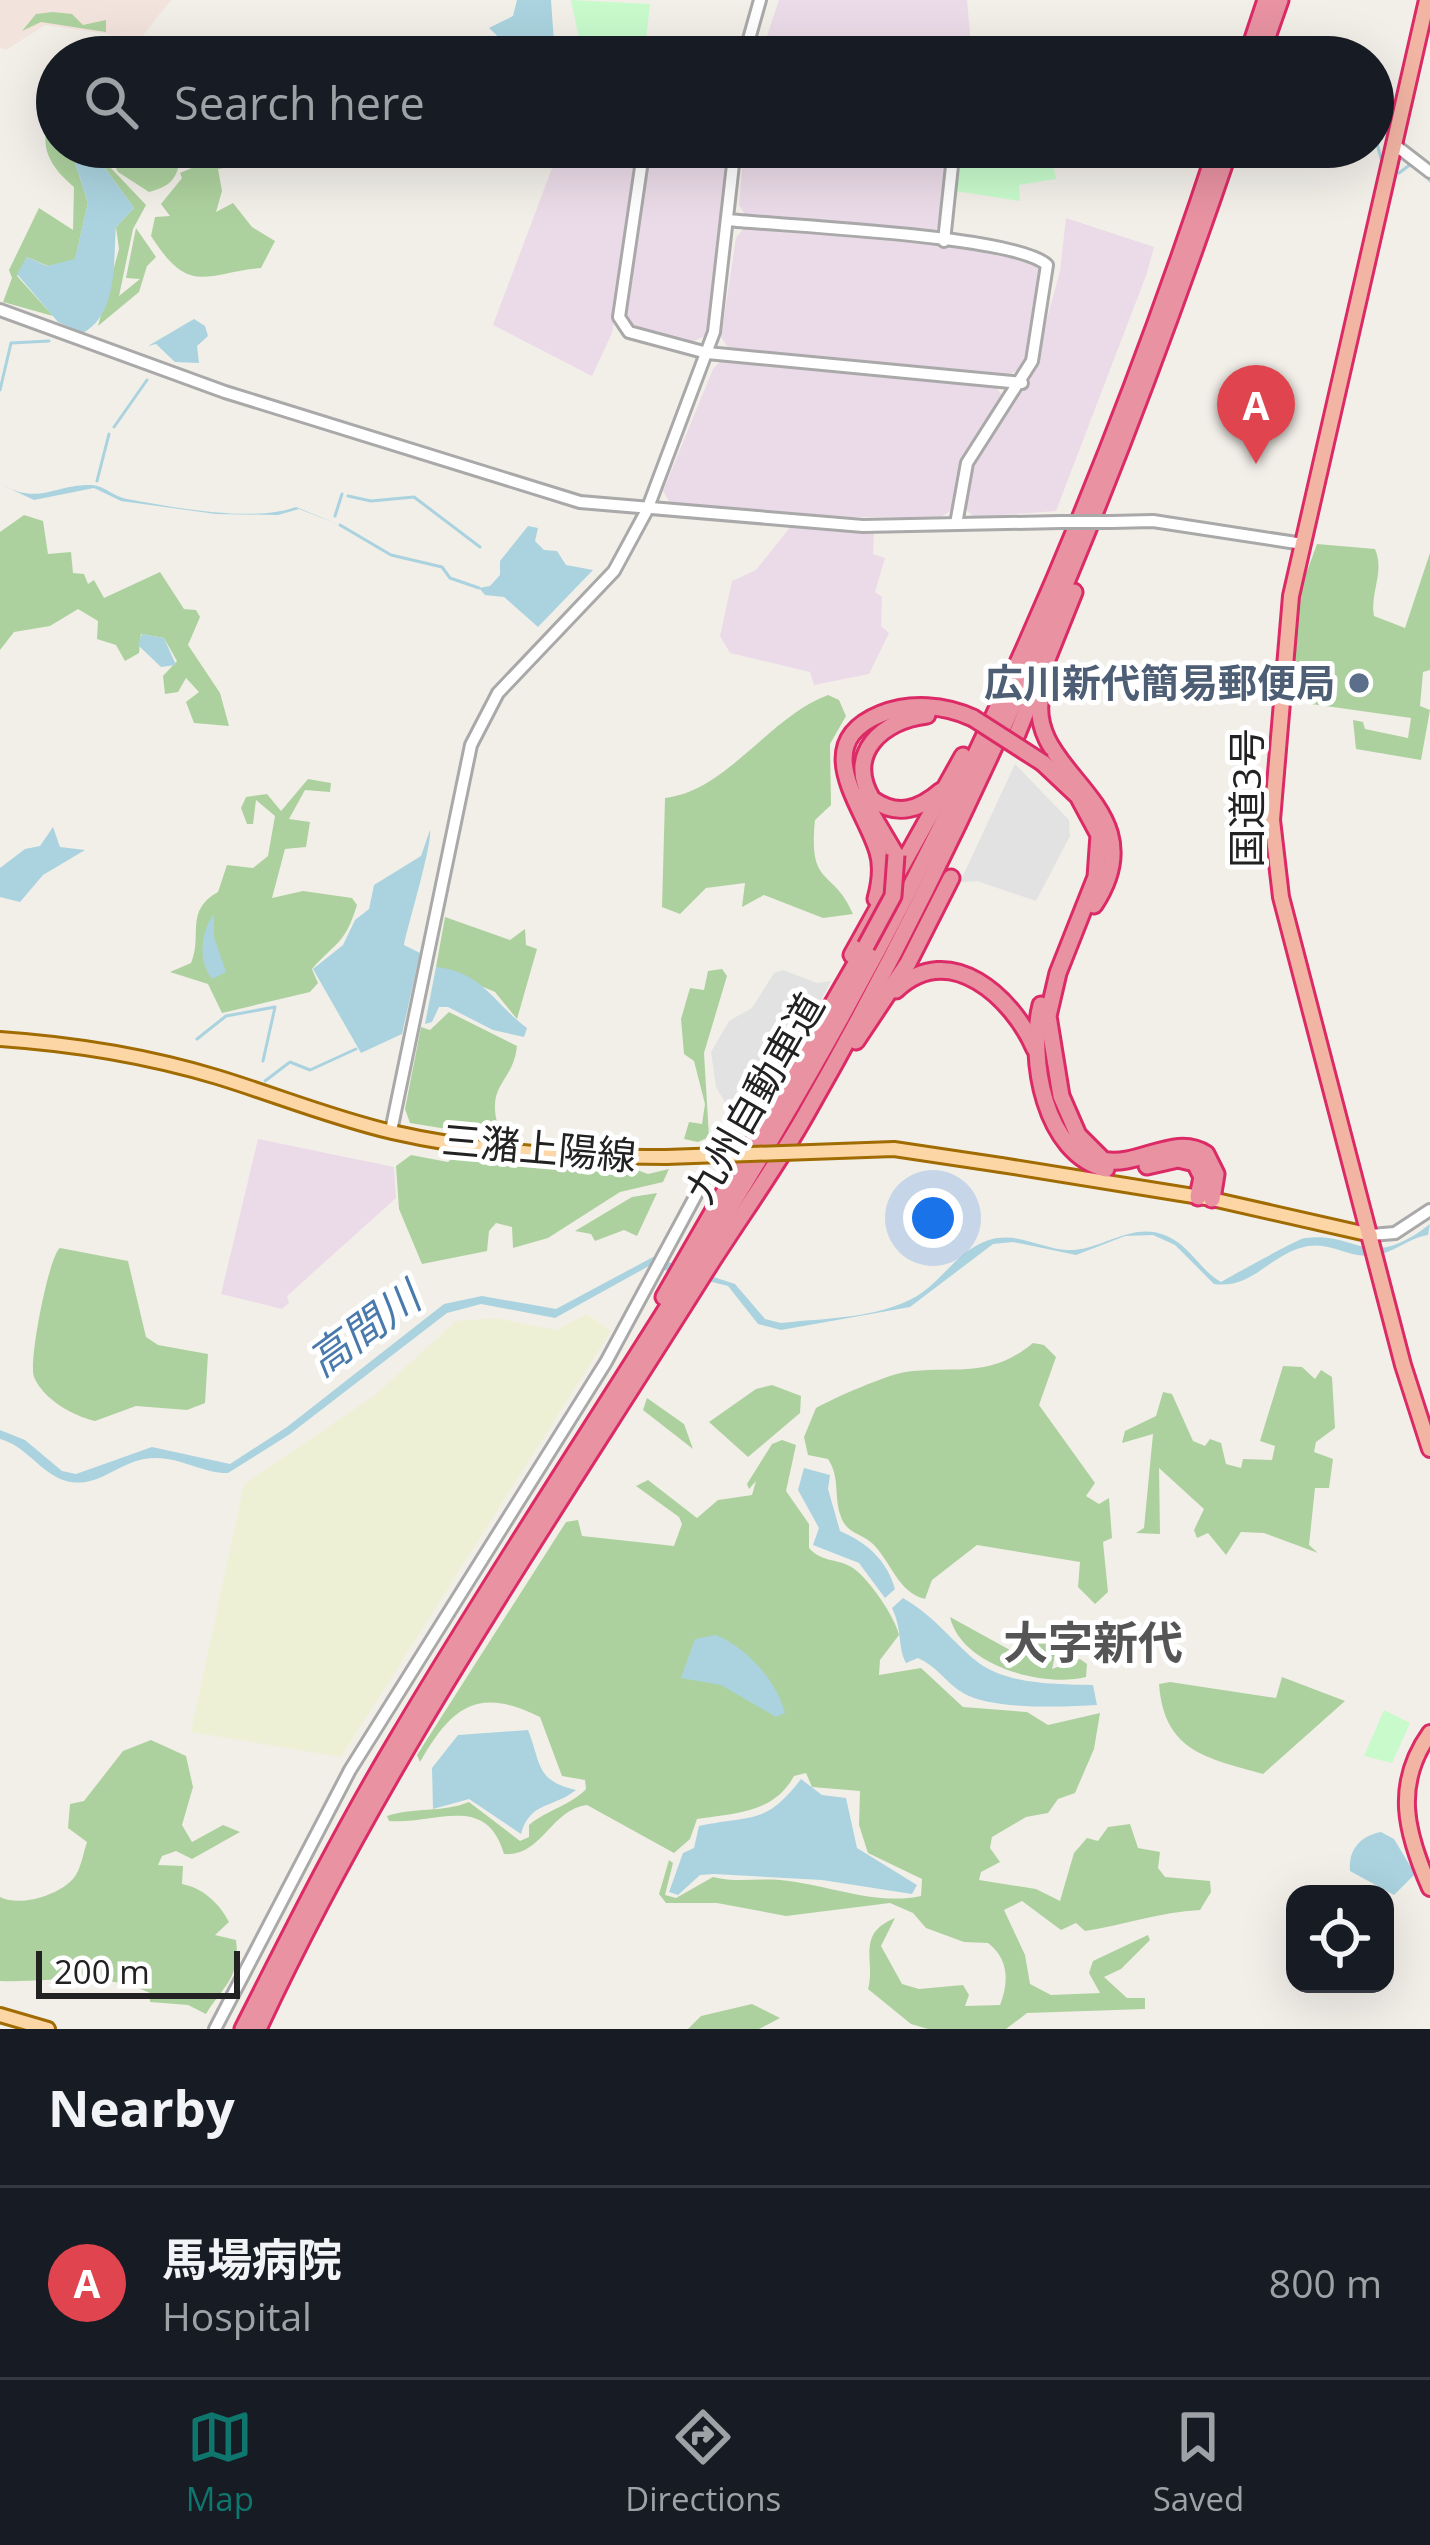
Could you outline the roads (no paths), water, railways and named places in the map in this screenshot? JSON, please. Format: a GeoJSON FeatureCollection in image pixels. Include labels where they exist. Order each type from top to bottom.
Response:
{"type":"FeatureCollection","features":[{"type":"Feature","properties":{"kind":"highway"},"geometry":{"type":"LineString","coordinates":[[1254,36],[1266,0]]}},
{"type":"Feature","properties":{"kind":"highway"},"geometry":{"type":"LineString","coordinates":[[1267,36],[1280,0]]}},
{"type":"Feature","properties":{"kind":"highway","name":"国道3号"},"geometry":{"type":"LineString","coordinates":[[1394,145],[1427,0]]}},
{"type":"Feature","properties":{"kind":"highway","name":"九州自動車道"},"geometry":{"type":"LineString","coordinates":[[243,2029],[395,1743],[602,1416],[858,986],[997,712],[1114,438],[1210,168]]}},
{"type":"Feature","properties":{"kind":"highway","name":"九州自動車道"},"geometry":{"type":"LineString","coordinates":[[258,2029],[329,1884],[454,1669],[803,1119],[879,983],[992,751],[1126,442],[1223,168]]}},
{"type":"Feature","properties":{"kind":"highway","name":"国道3号"},"geometry":{"type":"LineString","coordinates":[[1389,168],[1287,632],[1274,854],[1430,1449]]}},
{"type":"Feature","properties":{"kind":"highway"},"geometry":{"type":"LineString","coordinates":[[1017,734],[1126,442]]}},
{"type":"Feature","properties":{"kind":"highway"},"geometry":{"type":"LineString","coordinates":[[837,984],[953,777],[1036,615]]}},
{"type":"Feature","properties":{"kind":"highway"},"geometry":{"type":"LineString","coordinates":[[1051,653],[1039,703],[1043,734],[1099,806],[1112,850],[1101,894],[1076,927]]}},
{"type":"Feature","properties":{"kind":"highway"},"geometry":{"type":"LineString","coordinates":[[868,925],[878,892],[879,854],[849,793],[845,759],[857,730],[872,718],[913,707],[939,707],[971,721],[1040,765],[1078,796],[1099,835],[1096,877],[1048,1016],[1060,1096],[1078,1135],[1103,1160],[1116,1163],[1175,1147],[1199,1149],[1214,1164],[1205,1198]]}},
{"type":"Feature","properties":{"kind":"highway"},"geometry":{"type":"LineString","coordinates":[[602,1416],[649,1323],[893,896],[896,855],[855,788],[852,763],[873,727],[913,707]]}},
{"type":"Feature","properties":{"kind":"highway"},"geometry":{"type":"LineString","coordinates":[[953,777],[927,803],[898,811],[872,799],[861,770],[877,734],[901,720],[943,715],[971,721]]}},
{"type":"Feature","properties":{"kind":"highway"},"geometry":{"type":"LineString","coordinates":[[1036,1052],[1045,989],[1092,856],[1090,835],[1070,796],[1040,765]]}},
{"type":"Feature","properties":{"kind":"highway"},"geometry":{"type":"LineString","coordinates":[[803,1119],[882,1004],[951,878]]}},
{"type":"Feature","properties":{"kind":"highway"},"geometry":{"type":"LineString","coordinates":[[882,1004],[902,983],[929,972],[972,978],[1015,1009],[1036,1052],[1045,1101],[1079,1156],[1112,1170],[1188,1160],[1200,1170],[1205,1198]]}},
{"type":"Feature","properties":{"kind":"highway"},"geometry":{"type":"LineString","coordinates":[[1430,1733],[1418,1751],[1404,1796],[1407,1826],[1430,1888]]}},
{"type":"Feature","properties":{"kind":"main road","name":"三潴上陽線"},"geometry":{"type":"LineString","coordinates":[[0,1040],[93,1050],[180,1067],[391,1131],[535,1154],[666,1157],[894,1149],[1205,1198],[1373,1245]]}},
{"type":"Feature","properties":{"kind":"main road"},"geometry":{"type":"LineString","coordinates":[[0,2015],[48,2029]]}},
{"type":"Feature","properties":{"kind":"street"},"geometry":{"type":"LineString","coordinates":[[750,36],[760,0]]}},
{"type":"Feature","properties":{"kind":"street"},"geometry":{"type":"LineString","coordinates":[[1394,145],[1430,172]]}},
{"type":"Feature","properties":{"kind":"street"},"geometry":{"type":"LineString","coordinates":[[641,168],[620,322],[629,332],[707,353],[1022,383]]}},
{"type":"Feature","properties":{"kind":"street"},"geometry":{"type":"LineString","coordinates":[[391,1131],[481,720],[510,679],[614,571],[647,510],[707,353],[722,291],[733,168]]}},
{"type":"Feature","properties":{"kind":"street"},"geometry":{"type":"LineString","coordinates":[[944,241],[952,168]]}},
{"type":"Feature","properties":{"kind":"street"},"geometry":{"type":"LineString","coordinates":[[728,220],[944,241],[1036,257],[1048,265],[1049,283],[1022,383],[967,463],[956,524]]}},
{"type":"Feature","properties":{"kind":"street"},"geometry":{"type":"LineString","coordinates":[[0,310],[28,317],[100,351],[580,502],[863,526],[1153,521],[1303,544]]}},
{"type":"Feature","properties":{"kind":"street"},"geometry":{"type":"LineString","coordinates":[[215,2029],[350,1769],[606,1362],[703,1182]]}},
{"type":"Feature","properties":{"kind":"street"},"geometry":{"type":"LineString","coordinates":[[1373,1245],[1430,1210]]}},
{"type":"Feature","properties":{"kind":"water"},"geometry":{"type":"Polygon","coordinates":[[[517,0],[551,0],[554,36],[497,36],[489,28],[513,16],[517,0]]]}},
{"type":"Feature","properties":{"kind":"water"},"geometry":{"type":"Polygon","coordinates":[[[77,168],[105,168],[134,208],[116,227],[114,269],[103,312],[83,333],[58,322],[17,274],[27,257],[47,266],[75,259],[88,203],[77,168]]]}},
{"type":"Feature","properties":{"kind":"water"},"geometry":{"type":"Polygon","coordinates":[[[194,319],[205,326],[208,336],[197,346],[199,363],[175,362],[156,344],[148,346],[194,319]]]}},
{"type":"Feature","properties":{"kind":"water"},"geometry":{"type":"Polygon","coordinates":[[[0,484],[37,494],[92,485],[127,499],[212,512],[258,514],[296,507],[340,525],[299,509],[278,515],[216,514],[121,501],[94,488],[34,500],[0,484]]]}},
{"type":"Feature","properties":{"kind":"water"},"geometry":{"type":"Polygon","coordinates":[[[528,526],[538,528],[535,541],[544,550],[557,551],[566,565],[593,570],[538,627],[504,597],[485,595],[479,588],[490,586],[500,575],[500,561],[528,526]]]}},
{"type":"Feature","properties":{"kind":"water"},"geometry":{"type":"Polygon","coordinates":[[[142,634],[164,638],[176,665],[161,667],[138,645],[142,634]]]}},
{"type":"Feature","properties":{"kind":"water"},"geometry":{"type":"Polygon","coordinates":[[[53,827],[60,847],[85,850],[43,875],[20,902],[0,897],[0,868],[25,849],[40,846],[53,827]]]}},
{"type":"Feature","properties":{"kind":"water"},"geometry":{"type":"Polygon","coordinates":[[[430,830],[404,945],[420,953],[402,1034],[361,1053],[313,969],[343,945],[355,920],[369,909],[374,885],[421,856],[430,830]]]}},
{"type":"Feature","properties":{"kind":"water"},"geometry":{"type":"Polygon","coordinates":[[[214,914],[214,937],[226,972],[212,979],[202,948],[214,914]]]}},
{"type":"Feature","properties":{"kind":"water"},"geometry":{"type":"Polygon","coordinates":[[[436,967],[477,982],[527,1028],[524,1037],[493,1030],[448,1007],[439,1007],[432,1022],[425,1024],[436,967]]]}},
{"type":"Feature","properties":{"kind":"water"},"geometry":{"type":"Polygon","coordinates":[[[1430,1224],[1428,1235],[1385,1253],[1369,1256],[1307,1246],[1227,1284],[1214,1284],[1175,1245],[1153,1235],[1125,1236],[1076,1255],[1013,1242],[993,1244],[910,1307],[781,1330],[758,1324],[728,1286],[649,1266],[555,1318],[481,1304],[447,1313],[290,1434],[228,1473],[156,1458],[134,1462],[95,1480],[75,1482],[54,1476],[0,1439],[0,1430],[25,1440],[62,1471],[76,1474],[152,1447],[230,1464],[287,1427],[444,1304],[482,1296],[556,1309],[653,1257],[735,1284],[765,1319],[781,1323],[850,1316],[902,1304],[968,1251],[999,1238],[1068,1250],[1129,1234],[1154,1232],[1175,1240],[1221,1282],[1305,1238],[1377,1248],[1409,1238],[1430,1224]]]}},
{"type":"Feature","properties":{"kind":"water"},"geometry":{"type":"Polygon","coordinates":[[[804,1468],[830,1475],[828,1489],[840,1531],[874,1553],[887,1569],[895,1589],[885,1598],[859,1563],[813,1545],[819,1528],[798,1490],[804,1468]]]}},
{"type":"Feature","properties":{"kind":"water"},"geometry":{"type":"Polygon","coordinates":[[[903,1598],[987,1668],[1031,1682],[1093,1685],[1097,1705],[991,1702],[963,1693],[918,1658],[906,1663],[892,1608],[903,1598]]]}},
{"type":"Feature","properties":{"kind":"water"},"geometry":{"type":"Polygon","coordinates":[[[716,1635],[759,1666],[785,1713],[776,1717],[721,1685],[681,1678],[695,1639],[716,1635]]]}},
{"type":"Feature","properties":{"kind":"water"},"geometry":{"type":"Polygon","coordinates":[[[528,1730],[546,1775],[576,1790],[537,1810],[521,1834],[469,1799],[433,1809],[432,1768],[458,1735],[528,1730]]]}},
{"type":"Feature","properties":{"kind":"water"},"geometry":{"type":"Polygon","coordinates":[[[801,1779],[822,1795],[846,1798],[857,1848],[917,1885],[912,1894],[822,1880],[714,1874],[700,1875],[678,1895],[669,1892],[683,1853],[694,1848],[699,1826],[757,1816],[777,1804],[801,1779]]]}},
{"type":"Feature","properties":{"kind":"water"},"geometry":{"type":"Polygon","coordinates":[[[1381,1832],[1394,1839],[1415,1874],[1394,1895],[1394,1885],[1376,1885],[1350,1871],[1357,1845],[1381,1832]]]}},
{"type":"Feature","properties":{"kind":"waterway"},"geometry":{"type":"LineString","coordinates":[[1399,173],[1411,164]]}},
{"type":"Feature","properties":{"kind":"waterway"},"geometry":{"type":"LineString","coordinates":[[1423,172],[1430,181]]}},
{"type":"Feature","properties":{"kind":"waterway"},"geometry":{"type":"LineString","coordinates":[[0,390],[11,343],[49,341]]}},
{"type":"Feature","properties":{"kind":"waterway"},"geometry":{"type":"LineString","coordinates":[[114,427],[147,380]]}},
{"type":"Feature","properties":{"kind":"waterway"},"geometry":{"type":"LineString","coordinates":[[97,481],[109,434]]}},
{"type":"Feature","properties":{"kind":"waterway"},"geometry":{"type":"LineString","coordinates":[[335,516],[342,494]]}},
{"type":"Feature","properties":{"kind":"waterway"},"geometry":{"type":"LineString","coordinates":[[348,496],[371,501],[414,497],[480,547]]}},
{"type":"Feature","properties":{"kind":"waterway"},"geometry":{"type":"LineString","coordinates":[[340,525],[391,555],[442,567],[450,578],[479,588]]}},
{"type":"Feature","properties":{"kind":"waterway"},"geometry":{"type":"LineString","coordinates":[[197,1039],[226,1016],[275,1007],[263,1061]]}},
{"type":"Feature","properties":{"kind":"waterway"},"geometry":{"type":"LineString","coordinates":[[265,1081],[290,1062],[310,1070],[356,1049]]}},
{"type":"Feature","properties":{"kind":"place","name":"馬場病院"},"geometry":{"type":"Point","coordinates":[1256,464]}},
{"type":"Feature","properties":{"kind":"place","name":"広川新代簡易郵便局"},"geometry":{"type":"Point","coordinates":[1359,683]}},
{"type":"Feature","properties":{"kind":"district","name":"大字新代"},"geometry":{"type":"Point","coordinates":[1093,1643]}},
{"type":"Feature","properties":{"kind":"water label","name":"高間川"},"geometry":{"type":"Point","coordinates":[364,1329]}}]}
